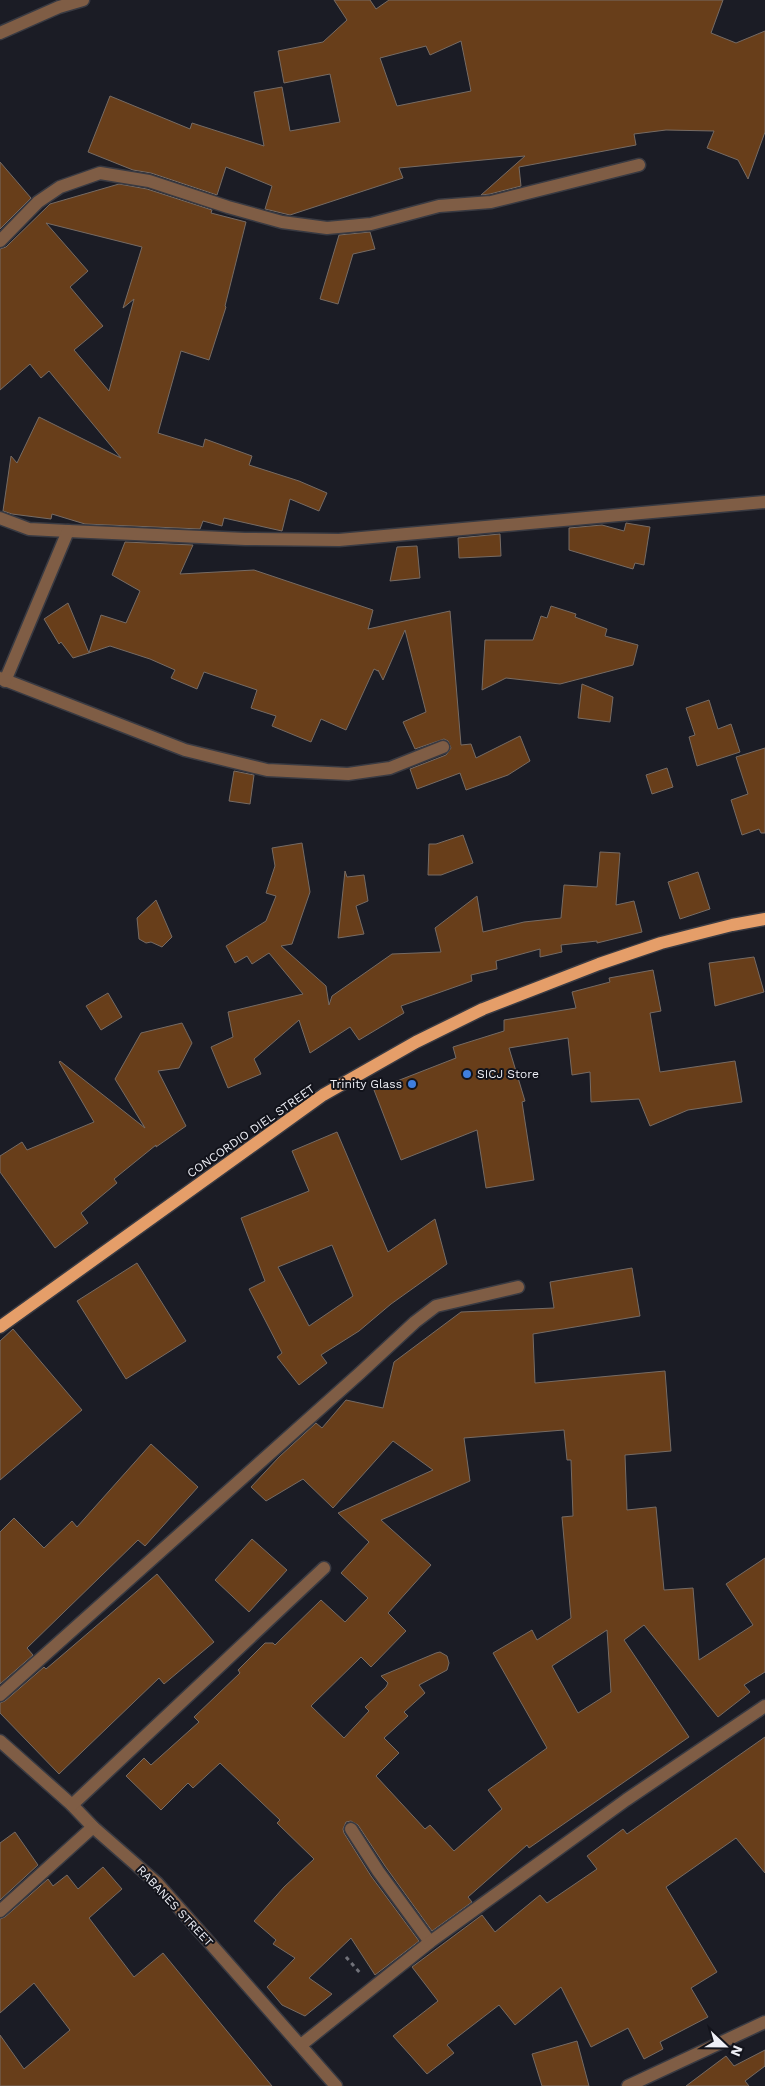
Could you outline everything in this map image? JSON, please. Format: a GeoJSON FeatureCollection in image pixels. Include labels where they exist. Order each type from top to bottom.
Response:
{"type":"FeatureCollection","features":[{"type":"Feature","properties":{"kind":"main road","name":"CONCORDIO DIEL STREET"},"geometry":{"type":"LineString","coordinates":[[0,1327],[323,1095],[416,1042],[483,1009],[599,964],[661,943],[732,925],[765,919]]}},
{"type":"Feature","properties":{"kind":"street"},"geometry":{"type":"LineString","coordinates":[[0,33],[59,7],[83,0]]}},
{"type":"Feature","properties":{"kind":"street"},"geometry":{"type":"LineString","coordinates":[[0,241],[38,202],[60,187],[100,173],[149,181],[228,207],[282,222],[327,228],[371,224],[439,206],[491,202],[639,165]]}},
{"type":"Feature","properties":{"kind":"street"},"geometry":{"type":"LineString","coordinates":[[0,518],[29,529],[245,539],[339,540],[765,502]]}},
{"type":"Feature","properties":{"kind":"street"},"geometry":{"type":"LineString","coordinates":[[68,531],[2,679],[184,750],[267,770],[348,774],[390,768],[443,747]]}},
{"type":"Feature","properties":{"kind":"street"},"geometry":{"type":"LineString","coordinates":[[0,1695],[415,1322],[436,1306],[518,1287]]}},
{"type":"Feature","properties":{"kind":"street"},"geometry":{"type":"LineString","coordinates":[[72,1805],[324,1568]]}},
{"type":"Feature","properties":{"kind":"street"},"geometry":{"type":"LineString","coordinates":[[301,2045],[430,1942],[626,1800],[765,1706]]}},
{"type":"Feature","properties":{"kind":"street","name":"RABANES STREET"},"geometry":{"type":"LineString","coordinates":[[0,1741],[157,1883],[336,2086]]}},
{"type":"Feature","properties":{"kind":"street"},"geometry":{"type":"LineString","coordinates":[[0,1911],[94,1827]]}},
{"type":"Feature","properties":{"kind":"street"},"geometry":{"type":"LineString","coordinates":[[351,1829],[378,1872],[430,1942]]}},
{"type":"Feature","properties":{"kind":"street"},"geometry":{"type":"LineString","coordinates":[[628,2086],[765,2022]]}},
{"type":"Feature","properties":{"kind":"building"},"geometry":{"type":"Polygon","coordinates":[[[334,0],[370,0],[376,9],[389,0],[723,0],[711,33],[736,43],[765,31],[765,132],[748,179],[738,160],[707,148],[714,131],[666,130],[634,134],[636,145],[519,167],[521,186],[490,194],[481,195],[525,156],[399,168],[403,178],[290,215],[265,209],[272,186],[226,167],[217,195],[151,173],[133,170],[88,152],[110,96],[190,129],[192,123],[264,146],[254,92],[282,87],[290,131],[340,122],[330,74],[284,83],[278,51],[323,42],[347,20],[334,0]],[[461,41],[430,55],[426,46],[380,58],[397,106],[471,91],[461,41]]]}},
{"type":"Feature","properties":{"kind":"building"},"geometry":{"type":"Polygon","coordinates":[[[0,162],[31,198],[0,229],[0,162]]]}},
{"type":"Feature","properties":{"kind":"building"},"geometry":{"type":"Polygon","coordinates":[[[119,184],[147,189],[212,210],[211,213],[246,222],[226,307],[209,360],[181,351],[158,433],[203,447],[205,439],[252,456],[249,465],[299,481],[327,493],[319,511],[290,499],[282,531],[224,518],[222,526],[203,521],[200,529],[85,524],[52,514],[51,519],[3,511],[11,456],[17,463],[39,417],[121,458],[49,371],[41,378],[30,364],[0,390],[0,249],[6,247],[50,204],[119,184]],[[46,223],[88,271],[70,287],[103,326],[74,350],[109,391],[134,299],[123,308],[142,247],[46,223]]]}},
{"type":"Feature","properties":{"kind":"building"},"geometry":{"type":"Polygon","coordinates":[[[370,232],[375,249],[353,254],[338,304],[320,299],[339,235],[370,232]]]}},
{"type":"Feature","properties":{"kind":"building"},"geometry":{"type":"Polygon","coordinates":[[[626,523],[650,527],[644,565],[635,563],[633,569],[569,550],[569,528],[602,525],[624,531],[626,523]]]}},
{"type":"Feature","properties":{"kind":"building"},"geometry":{"type":"Polygon","coordinates":[[[500,534],[501,556],[459,558],[458,538],[500,534]]]}},
{"type":"Feature","properties":{"kind":"building"},"geometry":{"type":"Polygon","coordinates":[[[125,542],[193,545],[180,574],[254,570],[373,610],[368,629],[450,611],[461,745],[471,744],[476,758],[520,736],[530,761],[508,775],[466,790],[460,773],[417,789],[410,769],[446,755],[451,748],[448,741],[444,739],[415,749],[403,722],[426,712],[405,630],[383,680],[378,670],[374,669],[346,730],[321,719],[311,742],[272,726],[276,716],[251,708],[257,690],[204,672],[197,689],[171,678],[175,670],[150,659],[110,646],[89,653],[101,615],[126,623],[140,591],[112,575],[125,542]]]}},
{"type":"Feature","properties":{"kind":"building"},"geometry":{"type":"Polygon","coordinates":[[[417,546],[420,578],[390,581],[397,547],[417,546]]]}},
{"type":"Feature","properties":{"kind":"building"},"geometry":{"type":"Polygon","coordinates":[[[68,603],[89,653],[73,658],[61,642],[59,644],[44,619],[68,603]]]}},
{"type":"Feature","properties":{"kind":"building"},"geometry":{"type":"Polygon","coordinates":[[[551,606],[576,614],[575,617],[607,629],[605,636],[638,645],[633,665],[560,684],[506,678],[482,690],[485,640],[533,640],[541,616],[547,618],[551,606]]]}},
{"type":"Feature","properties":{"kind":"building"},"geometry":{"type":"Polygon","coordinates":[[[582,684],[613,697],[610,722],[578,718],[582,684]]]}},
{"type":"Feature","properties":{"kind":"building"},"geometry":{"type":"Polygon","coordinates":[[[709,700],[718,729],[731,724],[740,752],[697,766],[689,737],[695,735],[686,708],[709,700]]]}},
{"type":"Feature","properties":{"kind":"building"},"geometry":{"type":"Polygon","coordinates":[[[765,748],[765,833],[761,833],[759,829],[742,835],[731,800],[748,794],[736,757],[765,748]]]}},
{"type":"Feature","properties":{"kind":"building"},"geometry":{"type":"Polygon","coordinates":[[[667,768],[673,787],[652,794],[646,775],[667,768]]]}},
{"type":"Feature","properties":{"kind":"building"},"geometry":{"type":"Polygon","coordinates":[[[234,771],[254,775],[250,804],[229,801],[234,771]]]}},
{"type":"Feature","properties":{"kind":"building"},"geometry":{"type":"Polygon","coordinates":[[[463,835],[473,863],[441,875],[428,875],[429,844],[436,844],[463,835]]]}},
{"type":"Feature","properties":{"kind":"building"},"geometry":{"type":"Polygon","coordinates":[[[302,843],[310,892],[292,944],[281,946],[326,986],[329,1005],[332,996],[392,954],[441,952],[435,928],[477,896],[483,932],[524,922],[561,918],[564,885],[597,887],[600,852],[620,853],[616,905],[634,901],[642,932],[597,943],[597,941],[561,945],[562,952],[540,957],[540,949],[496,961],[497,969],[471,975],[472,981],[401,1006],[404,1013],[359,1040],[350,1027],[310,1053],[299,1020],[254,1059],[261,1074],[228,1088],[211,1047],[233,1037],[228,1012],[303,994],[269,953],[252,964],[247,956],[235,963],[226,946],[266,921],[276,896],[266,893],[275,866],[272,848],[302,843]]]}},
{"type":"Feature","properties":{"kind":"building"},"geometry":{"type":"Polygon","coordinates":[[[345,871],[347,877],[364,875],[368,901],[356,906],[364,934],[338,938],[345,871]]]}},
{"type":"Feature","properties":{"kind":"building"},"geometry":{"type":"Polygon","coordinates":[[[698,872],[710,909],[680,919],[668,882],[698,872]]]}},
{"type":"Feature","properties":{"kind":"building"},"geometry":{"type":"Polygon","coordinates":[[[156,900],[172,937],[162,947],[139,939],[137,918],[156,900]]]}},
{"type":"Feature","properties":{"kind":"building"},"geometry":{"type":"Polygon","coordinates":[[[754,957],[764,992],[715,1006],[709,963],[754,957]]]}},
{"type":"Feature","properties":{"kind":"building"},"geometry":{"type":"Polygon","coordinates":[[[653,970],[661,1011],[650,1013],[660,1072],[735,1061],[742,1102],[688,1110],[650,1126],[639,1099],[591,1102],[590,1072],[572,1075],[568,1038],[509,1048],[525,1101],[522,1102],[534,1180],[486,1188],[477,1130],[401,1160],[374,1090],[456,1058],[453,1047],[504,1031],[504,1020],[576,1008],[572,992],[610,982],[609,978],[653,970]]]}},
{"type":"Feature","properties":{"kind":"building"},"geometry":{"type":"Polygon","coordinates":[[[108,993],[122,1017],[101,1030],[86,1006],[108,993]]]}},
{"type":"Feature","properties":{"kind":"building"},"geometry":{"type":"Polygon","coordinates":[[[182,1023],[192,1043],[179,1068],[158,1071],[186,1126],[156,1147],[156,1145],[114,1179],[117,1183],[81,1213],[88,1223],[55,1248],[0,1172],[0,1156],[22,1142],[27,1150],[94,1122],[60,1061],[145,1128],[115,1079],[141,1033],[182,1023]]]}},
{"type":"Feature","properties":{"kind":"building"},"geometry":{"type":"Polygon","coordinates":[[[337,1132],[388,1252],[435,1219],[447,1264],[391,1304],[359,1331],[321,1355],[327,1363],[299,1385],[277,1357],[282,1353],[249,1289],[265,1281],[241,1218],[309,1191],[292,1151],[337,1132]],[[332,1245],[278,1267],[309,1326],[353,1296],[332,1245]]]}},
{"type":"Feature","properties":{"kind":"building"},"geometry":{"type":"Polygon","coordinates":[[[137,1263],[186,1341],[126,1379],[77,1301],[137,1263]]]}},
{"type":"Feature","properties":{"kind":"building"},"geometry":{"type":"Polygon","coordinates":[[[632,1268],[640,1316],[533,1334],[535,1383],[665,1371],[671,1451],[625,1455],[627,1510],[656,1507],[664,1590],[693,1588],[699,1660],[753,1625],[726,1584],[765,1558],[765,1672],[744,1685],[750,1692],[718,1717],[644,1625],[624,1640],[689,1737],[529,1848],[527,1845],[468,1897],[472,1902],[432,1931],[358,1825],[351,1821],[346,1822],[343,1829],[344,1833],[371,1876],[419,1941],[375,1975],[351,1938],[309,1978],[332,1994],[305,2016],[282,2005],[267,1987],[295,1958],[273,1944],[276,1940],[254,1921],[284,1887],[314,1859],[277,1823],[280,1820],[220,1763],[193,1788],[188,1783],[161,1810],[126,1776],[144,1758],[151,1765],[199,1722],[194,1717],[240,1673],[238,1670],[265,1643],[273,1643],[275,1645],[321,1600],[345,1622],[368,1598],[341,1573],[369,1542],[338,1513],[433,1470],[393,1441],[333,1508],[303,1479],[266,1501],[251,1487],[279,1457],[316,1423],[322,1428],[346,1400],[383,1408],[394,1362],[461,1312],[554,1308],[550,1282],[632,1268]],[[564,1430],[464,1438],[470,1481],[381,1520],[431,1565],[388,1613],[406,1631],[371,1667],[361,1657],[311,1706],[344,1738],[369,1711],[365,1707],[386,1687],[388,1683],[381,1676],[436,1653],[440,1652],[447,1656],[449,1663],[447,1670],[419,1685],[425,1693],[404,1712],[408,1716],[384,1738],[399,1753],[376,1776],[425,1829],[430,1825],[454,1851],[502,1809],[488,1790],[547,1748],[493,1653],[532,1630],[537,1640],[571,1618],[562,1517],[573,1516],[571,1460],[567,1460],[564,1430]],[[607,1630],[552,1666],[578,1713],[611,1692],[607,1630]]]}},
{"type":"Feature","properties":{"kind":"building"},"geometry":{"type":"Polygon","coordinates":[[[13,1329],[82,1410],[0,1480],[0,1341],[13,1329]]]}},
{"type":"Feature","properties":{"kind":"building"},"geometry":{"type":"Polygon","coordinates":[[[151,1444],[198,1487],[145,1546],[138,1540],[27,1648],[33,1655],[0,1684],[0,1532],[14,1518],[44,1548],[72,1521],[77,1527],[151,1444]]]}},
{"type":"Feature","properties":{"kind":"building"},"geometry":{"type":"Polygon","coordinates":[[[252,1539],[287,1570],[249,1612],[215,1580],[252,1539]]]}},
{"type":"Feature","properties":{"kind":"building"},"geometry":{"type":"Polygon","coordinates":[[[157,1574],[214,1642],[164,1684],[159,1678],[59,1774],[0,1713],[0,1703],[5,1701],[44,1667],[46,1669],[157,1574]]]}},
{"type":"Feature","properties":{"kind":"building"},"geometry":{"type":"Polygon","coordinates":[[[765,1737],[765,1873],[736,1838],[666,1887],[717,1972],[691,1988],[708,2017],[660,2042],[663,2049],[644,2059],[628,2028],[591,2047],[561,1987],[515,2025],[499,2005],[447,2045],[454,2053],[427,2074],[393,2036],[438,2001],[412,1967],[482,1915],[495,1932],[540,1895],[547,1903],[597,1869],[587,1856],[623,1829],[627,1834],[765,1737]]]}},
{"type":"Feature","properties":{"kind":"building"},"geometry":{"type":"Polygon","coordinates":[[[15,1832],[38,1865],[0,1900],[0,1843],[15,1832]]]}},
{"type":"Feature","properties":{"kind":"building"},"geometry":{"type":"Polygon","coordinates":[[[103,1867],[122,1889],[89,1918],[134,1977],[163,1953],[272,2086],[0,2086],[0,2035],[24,2069],[70,2030],[34,1983],[0,2013],[0,1919],[5,1917],[48,1879],[53,1886],[67,1875],[78,1889],[103,1867]]]}},
{"type":"Feature","properties":{"kind":"building"},"geometry":{"type":"Polygon","coordinates":[[[577,2041],[589,2086],[542,2086],[532,2054],[577,2041]]]}},
{"type":"Feature","properties":{"kind":"building"},"geometry":{"type":"Polygon","coordinates":[[[765,2050],[765,2066],[745,2081],[749,2086],[686,2086],[726,2056],[734,2066],[765,2050]]]}},
{"type":"Feature","properties":{"kind":"place","name":"SICJ Store"},"geometry":{"type":"Point","coordinates":[467,1074]}},
{"type":"Feature","properties":{"kind":"place","name":"Trinity Glass"},"geometry":{"type":"Point","coordinates":[412,1084]}}]}
